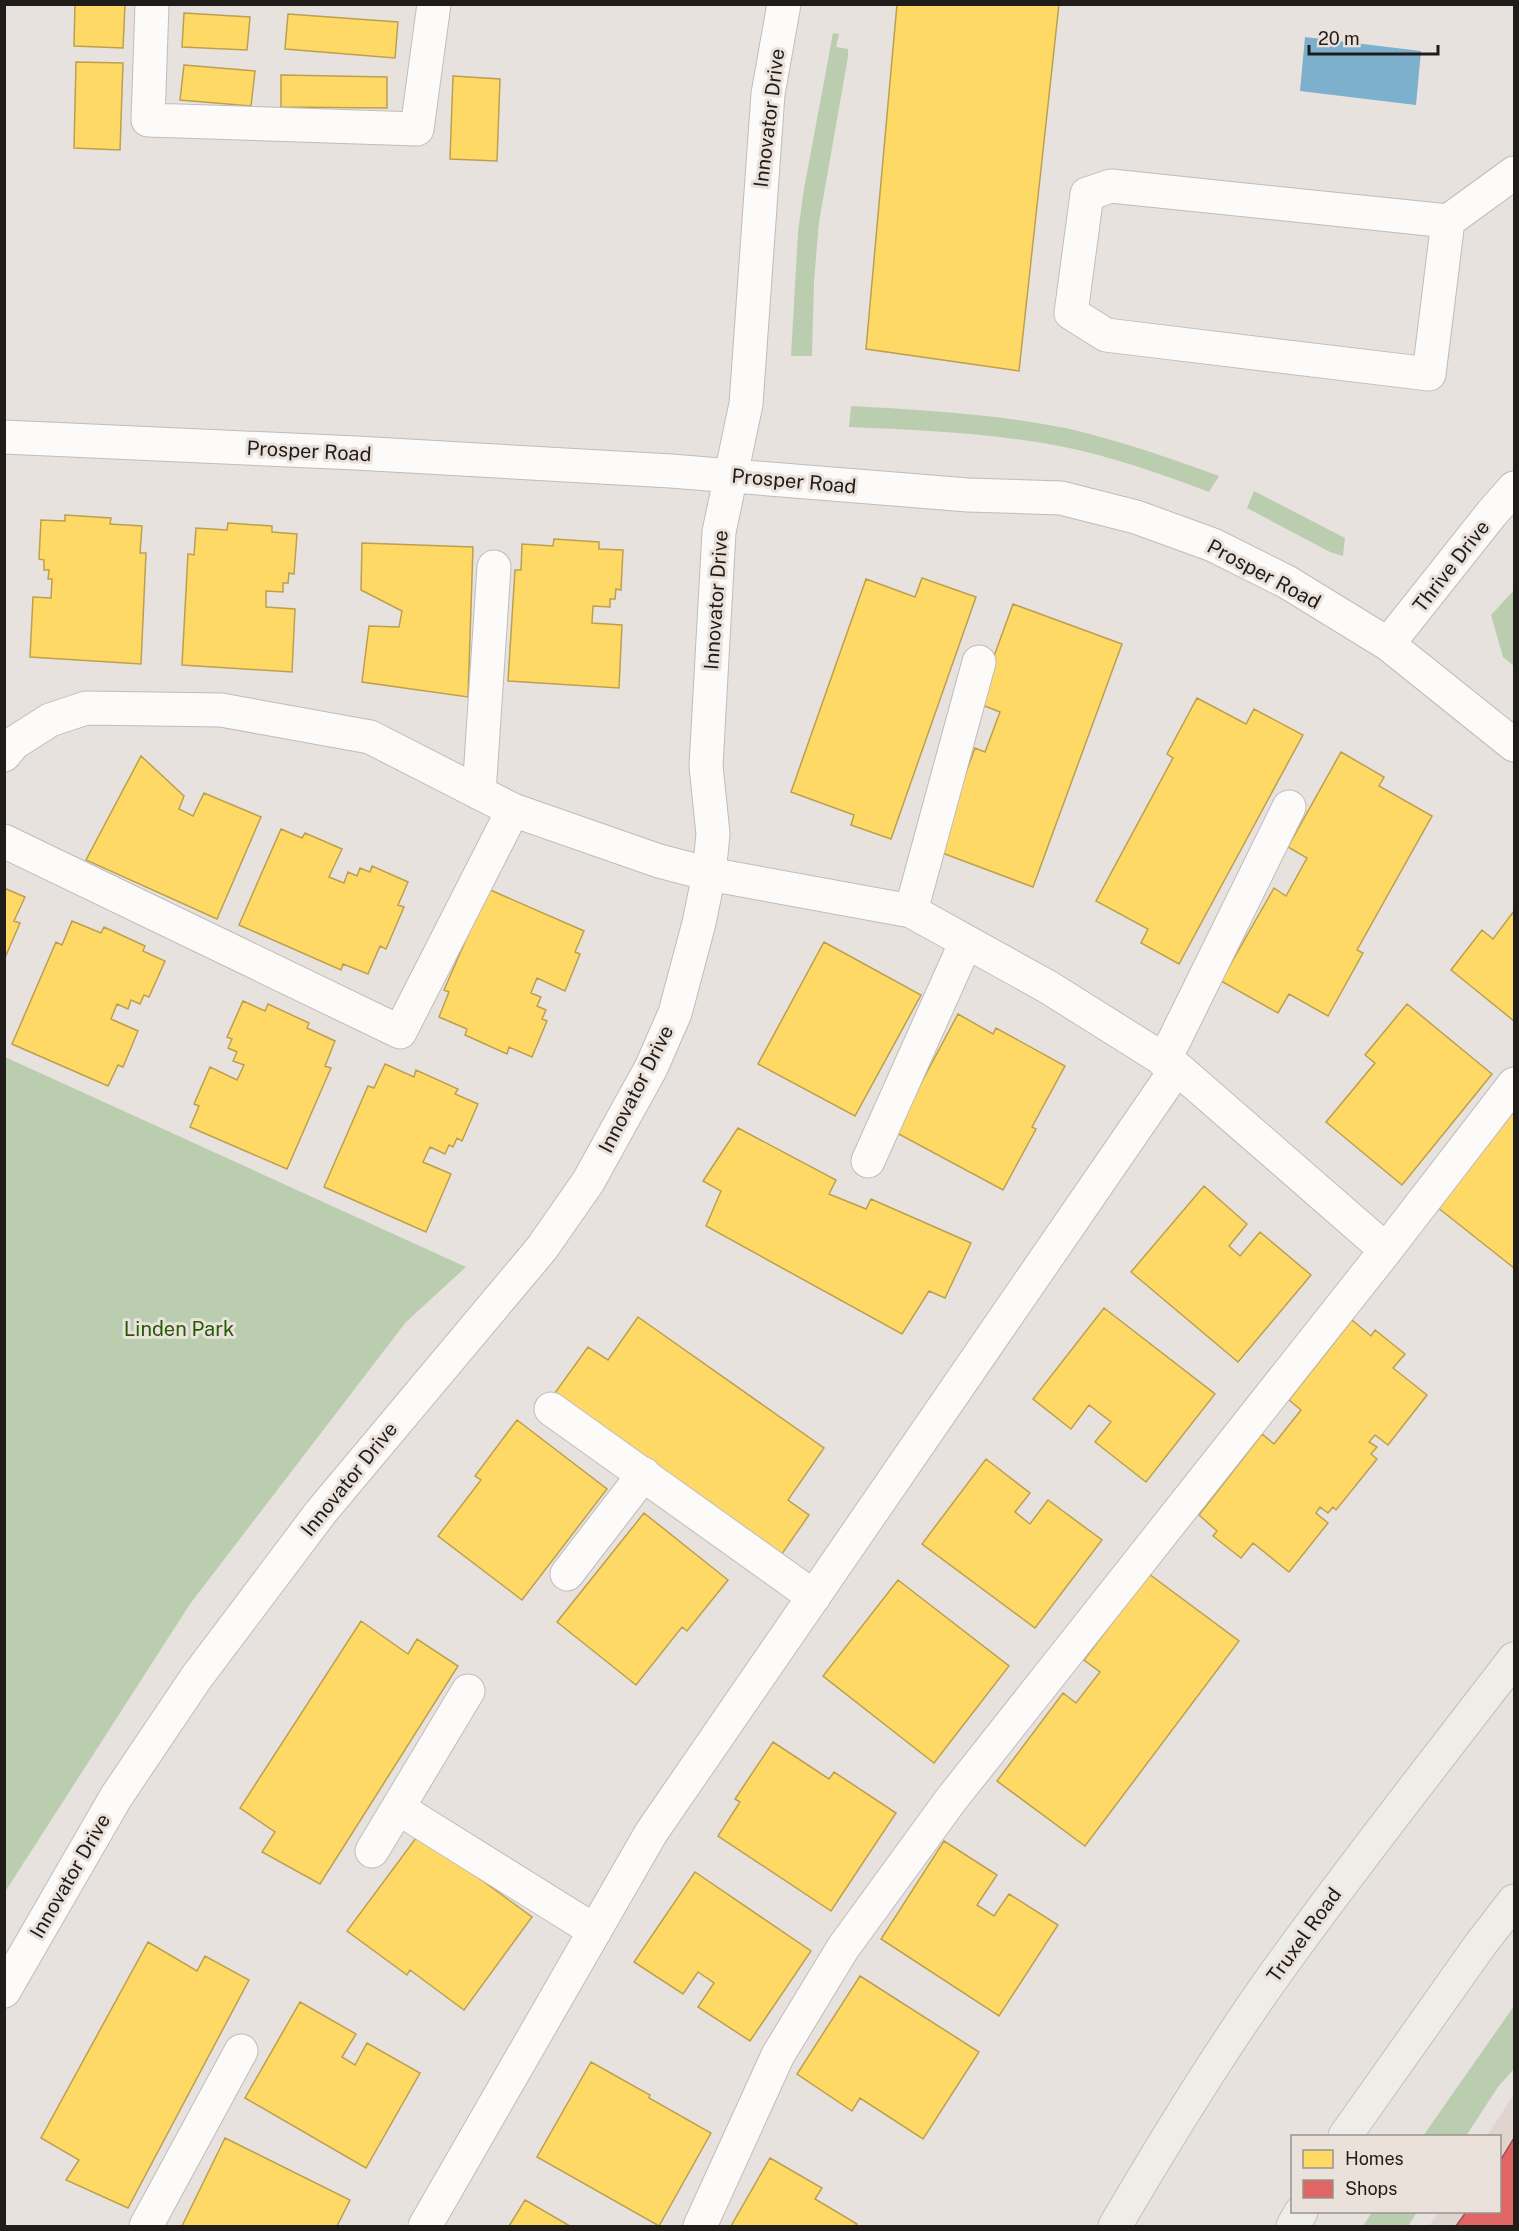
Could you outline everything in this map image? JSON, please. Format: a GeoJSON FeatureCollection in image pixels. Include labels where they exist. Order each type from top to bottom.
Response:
{"type":"FeatureCollection","features":[{"type":"Feature","properties":{"kind":"main road","name":"Truxel Road"},"geometry":{"type":"LineString","coordinates":[[1115,2226],[1194,2095],[1278,1970],[1394,1814],[1515,1659]]}},
{"type":"Feature","properties":{"kind":"main road"},"geometry":{"type":"LineString","coordinates":[[1347,2135],[1474,1954],[1515,1901]]}},
{"type":"Feature","properties":{"kind":"street"},"geometry":{"type":"LineString","coordinates":[[152,4],[148,120],[417,129],[434,4]]}},
{"type":"Feature","properties":{"kind":"street","name":"Innovator Drive"},"geometry":{"type":"LineString","coordinates":[[4,1991],[116,1797],[196,1678],[321,1512],[542,1248],[588,1182],[651,1068],[675,1013],[699,923],[714,834],[706,766],[719,532],[746,404],[768,94],[784,4]]}},
{"type":"Feature","properties":{"kind":"street"},"geometry":{"type":"LineString","coordinates":[[1448,221],[1429,374],[1106,335],[1071,313],[1087,194],[1111,186],[1448,221],[1515,172]]}},
{"type":"Feature","properties":{"kind":"street","name":"Prosper Road"},"geometry":{"type":"LineString","coordinates":[[4,437],[368,453],[732,476],[968,495],[1061,498],[1136,517],[1213,545],[1287,582],[1388,644],[1515,745]]}},
{"type":"Feature","properties":{"kind":"street","name":"Thrive Drive"},"geometry":{"type":"LineString","coordinates":[[1388,644],[1492,513],[1515,488]]}},
{"type":"Feature","properties":{"kind":"street"},"geometry":{"type":"LineString","coordinates":[[479,792],[494,567]]}},
{"type":"Feature","properties":{"kind":"street"},"geometry":{"type":"LineString","coordinates":[[911,911],[979,662]]}},
{"type":"Feature","properties":{"kind":"street"},"geometry":{"type":"LineString","coordinates":[[4,755],[14,743],[50,720],[86,708],[221,710],[370,737],[513,810],[658,861],[709,874],[911,911],[1048,987],[1170,1065],[1386,1250]]}},
{"type":"Feature","properties":{"kind":"street"},"geometry":{"type":"LineString","coordinates":[[425,2226],[651,1833],[814,1597],[1170,1065],[1289,807]]}},
{"type":"Feature","properties":{"kind":"street"},"geometry":{"type":"LineString","coordinates":[[4,841],[400,1032],[513,810]]}},
{"type":"Feature","properties":{"kind":"street"},"geometry":{"type":"LineString","coordinates":[[868,1161],[966,942]]}},
{"type":"Feature","properties":{"kind":"street"},"geometry":{"type":"LineString","coordinates":[[700,2226],[778,2055],[843,1948],[950,1801],[1515,1084]]}},
{"type":"Feature","properties":{"kind":"street"},"geometry":{"type":"LineString","coordinates":[[551,1408],[814,1597]]}},
{"type":"Feature","properties":{"kind":"street"},"geometry":{"type":"LineString","coordinates":[[567,1574],[644,1474]]}},
{"type":"Feature","properties":{"kind":"street"},"geometry":{"type":"LineString","coordinates":[[372,1851],[468,1691]]}},
{"type":"Feature","properties":{"kind":"street"},"geometry":{"type":"LineString","coordinates":[[398,1808],[595,1930]]}},
{"type":"Feature","properties":{"kind":"street"},"geometry":{"type":"LineString","coordinates":[[146,2226],[241,2051]]}},
{"type":"Feature","properties":{"kind":"shaded area"},"geometry":{"type":"Polygon","coordinates":[[[1514,2094],[1514,2226],[1429,2226],[1438,2213],[1501,2213],[1501,2135],[1488,2135],[1514,2094]]]}},
{"type":"Feature","properties":{"kind":"green space"},"geometry":{"type":"Polygon","coordinates":[[[833,33],[839,34],[836,47],[848,49],[848,57],[819,222],[814,281],[812,356],[791,356],[798,232],[833,33]]]}},
{"type":"Feature","properties":{"kind":"green space"},"geometry":{"type":"Polygon","coordinates":[[[851,406],[988,416],[1070,429],[1145,450],[1219,476],[1209,492],[1119,461],[1037,442],[984,435],[849,427],[851,406]]]}},
{"type":"Feature","properties":{"kind":"green space"},"geometry":{"type":"Polygon","coordinates":[[[1254,491],[1345,538],[1343,556],[1330,552],[1247,508],[1254,491]]]}},
{"type":"Feature","properties":{"kind":"green space"},"geometry":{"type":"Polygon","coordinates":[[[1514,590],[1514,666],[1503,657],[1491,615],[1514,590]]]}},
{"type":"Feature","properties":{"kind":"green space","name":"Linden Park"},"geometry":{"type":"Polygon","coordinates":[[[5,1057],[466,1267],[406,1322],[190,1604],[5,1892],[5,1057]]]}},
{"type":"Feature","properties":{"kind":"green space"},"geometry":{"type":"Polygon","coordinates":[[[1514,2006],[1514,2069],[1498,2087],[1467,2135],[1424,2135],[1514,2006]]]}},
{"type":"Feature","properties":{"kind":"green space"},"geometry":{"type":"Polygon","coordinates":[[[1371,2213],[1416,2213],[1408,2226],[1363,2226],[1371,2213]]]}},
{"type":"Feature","properties":{"kind":"water"},"geometry":{"type":"Polygon","coordinates":[[[1305,37],[1421,51],[1416,105],[1300,91],[1305,37]]]}},
{"type":"Feature","properties":{"kind":"building: Homes"},"geometry":{"type":"Polygon","coordinates":[[[75,4],[125,4],[123,48],[74,46],[75,4]]]}},
{"type":"Feature","properties":{"kind":"building: Homes"},"geometry":{"type":"Polygon","coordinates":[[[897,4],[1059,4],[1019,371],[866,349],[897,4]]]}},
{"type":"Feature","properties":{"kind":"building: Homes"},"geometry":{"type":"Polygon","coordinates":[[[184,13],[250,17],[247,50],[182,47],[184,13]]]}},
{"type":"Feature","properties":{"kind":"building: Homes"},"geometry":{"type":"Polygon","coordinates":[[[288,14],[398,22],[395,58],[285,49],[288,14]]]}},
{"type":"Feature","properties":{"kind":"building: Homes"},"geometry":{"type":"Polygon","coordinates":[[[76,62],[123,63],[120,150],[74,148],[76,62]]]}},
{"type":"Feature","properties":{"kind":"building: Homes"},"geometry":{"type":"Polygon","coordinates":[[[184,65],[255,71],[251,106],[180,100],[184,65]]]}},
{"type":"Feature","properties":{"kind":"building: Homes"},"geometry":{"type":"Polygon","coordinates":[[[281,75],[387,77],[387,108],[281,107],[281,75]]]}},
{"type":"Feature","properties":{"kind":"building: Homes"},"geometry":{"type":"Polygon","coordinates":[[[453,76],[500,79],[497,161],[450,159],[453,76]]]}},
{"type":"Feature","properties":{"kind":"building: Homes"},"geometry":{"type":"Polygon","coordinates":[[[65,515],[111,518],[110,524],[142,526],[140,553],[146,553],[141,664],[30,657],[33,597],[51,598],[52,579],[48,579],[49,570],[44,570],[44,560],[39,559],[41,520],[65,521],[65,515]]]}},
{"type":"Feature","properties":{"kind":"building: Homes"},"geometry":{"type":"Polygon","coordinates":[[[228,523],[272,526],[272,532],[297,534],[294,574],[289,573],[288,583],[283,583],[283,592],[266,591],[266,607],[295,609],[292,672],[182,665],[188,554],[194,555],[196,528],[227,530],[228,523]]]}},
{"type":"Feature","properties":{"kind":"building: Homes"},"geometry":{"type":"Polygon","coordinates":[[[554,539],[599,542],[599,549],[623,550],[621,590],[616,589],[615,599],[610,599],[610,607],[593,606],[592,623],[622,625],[619,688],[508,681],[515,570],[521,570],[522,544],[553,546],[554,539]]]}},
{"type":"Feature","properties":{"kind":"building: Homes"},"geometry":{"type":"Polygon","coordinates":[[[362,543],[473,547],[468,697],[362,682],[369,626],[399,627],[402,611],[361,590],[362,543]]]}},
{"type":"Feature","properties":{"kind":"building: Homes"},"geometry":{"type":"Polygon","coordinates":[[[922,578],[976,597],[891,839],[851,825],[854,815],[791,792],[866,579],[915,597],[922,578]]]}},
{"type":"Feature","properties":{"kind":"building: Homes"},"geometry":{"type":"Polygon","coordinates":[[[1013,604],[1122,644],[1033,887],[937,851],[975,748],[985,752],[1000,712],[977,703],[1013,604]]]}},
{"type":"Feature","properties":{"kind":"building: Homes"},"geometry":{"type":"Polygon","coordinates":[[[1197,698],[1246,724],[1254,709],[1303,735],[1179,964],[1141,943],[1148,929],[1096,901],[1173,758],[1167,754],[1197,698]]]}},
{"type":"Feature","properties":{"kind":"building: Homes"},"geometry":{"type":"Polygon","coordinates":[[[1341,752],[1384,777],[1379,786],[1432,816],[1357,950],[1363,953],[1328,1016],[1289,994],[1278,1013],[1221,981],[1274,888],[1286,896],[1307,858],[1288,847],[1341,752]]]}},
{"type":"Feature","properties":{"kind":"building: Homes"},"geometry":{"type":"Polygon","coordinates":[[[141,756],[184,796],[179,809],[193,816],[204,793],[261,817],[217,919],[86,860],[141,756]]]}},
{"type":"Feature","properties":{"kind":"building: Homes"},"geometry":{"type":"Polygon","coordinates":[[[281,829],[302,838],[305,833],[342,849],[329,877],[344,883],[348,872],[357,876],[360,868],[370,872],[372,866],[408,882],[398,905],[404,907],[386,949],[380,946],[368,974],[343,964],[341,970],[239,925],[281,829]]]}},
{"type":"Feature","properties":{"kind":"building: Homes"},"geometry":{"type":"Polygon","coordinates":[[[4,888],[25,897],[14,921],[20,923],[4,960],[4,888]]]}},
{"type":"Feature","properties":{"kind":"building: Homes"},"geometry":{"type":"Polygon","coordinates":[[[488,889],[584,931],[575,952],[580,954],[565,991],[537,978],[531,993],[541,997],[537,1006],[546,1010],[542,1019],[547,1021],[532,1057],[509,1047],[507,1054],[465,1035],[467,1029],[439,1017],[449,992],[444,990],[488,889]]]}},
{"type":"Feature","properties":{"kind":"building: Homes"},"geometry":{"type":"Polygon","coordinates":[[[1514,911],[1514,1021],[1451,970],[1482,930],[1493,939],[1514,911]]]}},
{"type":"Feature","properties":{"kind":"building: Homes"},"geometry":{"type":"Polygon","coordinates":[[[72,921],[101,933],[104,927],[145,946],[143,951],[165,961],[149,997],[144,995],[140,1004],[131,1000],[128,1009],[117,1004],[111,1019],[138,1031],[123,1067],[118,1065],[108,1086],[12,1044],[56,942],[62,945],[72,921]]]}},
{"type":"Feature","properties":{"kind":"building: Homes"},"geometry":{"type":"Polygon","coordinates":[[[824,942],[921,995],[855,1116],[758,1064],[824,942]]]}},
{"type":"Feature","properties":{"kind":"building: Homes"},"geometry":{"type":"Polygon","coordinates":[[[243,1001],[265,1011],[268,1004],[309,1023],[307,1028],[335,1041],[325,1066],[331,1068],[287,1169],[190,1127],[199,1106],[194,1104],[210,1067],[237,1080],[244,1065],[233,1061],[237,1052],[228,1048],[232,1039],[227,1037],[243,1001]]]}},
{"type":"Feature","properties":{"kind":"building: Homes"},"geometry":{"type":"Polygon","coordinates":[[[1407,1004],[1492,1074],[1402,1185],[1326,1122],[1375,1063],[1365,1055],[1407,1004]]]}},
{"type":"Feature","properties":{"kind":"building: Homes"},"geometry":{"type":"Polygon","coordinates":[[[958,1014],[993,1034],[996,1028],[1065,1066],[1032,1127],[1036,1129],[1003,1190],[895,1132],[958,1014]]]}},
{"type":"Feature","properties":{"kind":"building: Homes"},"geometry":{"type":"Polygon","coordinates":[[[385,1064],[414,1077],[416,1070],[458,1089],[455,1094],[478,1104],[462,1141],[457,1138],[453,1147],[449,1145],[445,1154],[430,1147],[423,1162],[451,1174],[426,1232],[324,1187],[368,1086],[374,1088],[385,1064]]]}},
{"type":"Feature","properties":{"kind":"building: Homes"},"geometry":{"type":"Polygon","coordinates":[[[1514,1111],[1514,1268],[1437,1207],[1514,1111]]]}},
{"type":"Feature","properties":{"kind":"building: Homes"},"geometry":{"type":"Polygon","coordinates":[[[738,1128],[836,1180],[829,1194],[866,1209],[871,1199],[971,1243],[945,1298],[929,1291],[902,1334],[706,1226],[721,1191],[703,1181],[738,1128]]]}},
{"type":"Feature","properties":{"kind":"building: Homes"},"geometry":{"type":"Polygon","coordinates":[[[1204,1186],[1247,1224],[1229,1246],[1240,1256],[1260,1232],[1311,1275],[1238,1362],[1131,1272],[1204,1186]]]}},
{"type":"Feature","properties":{"kind":"building: Homes"},"geometry":{"type":"Polygon","coordinates":[[[1104,1308],[1215,1394],[1146,1482],[1095,1442],[1111,1422],[1089,1405],[1071,1429],[1033,1399],[1104,1308]]]}},
{"type":"Feature","properties":{"kind":"building: Homes"},"geometry":{"type":"Polygon","coordinates":[[[638,1317],[824,1448],[788,1500],[809,1515],[779,1558],[552,1397],[588,1347],[608,1360],[638,1317]]]}},
{"type":"Feature","properties":{"kind":"building: Homes"},"geometry":{"type":"Polygon","coordinates":[[[1352,1320],[1371,1336],[1375,1330],[1405,1354],[1393,1368],[1427,1395],[1388,1445],[1375,1435],[1369,1442],[1377,1447],[1371,1454],[1377,1459],[1336,1510],[1333,1507],[1328,1513],[1320,1507],[1316,1513],[1328,1523],[1289,1572],[1253,1543],[1241,1558],[1213,1536],[1217,1531],[1199,1515],[1262,1434],[1274,1444],[1301,1410],[1289,1400],[1352,1320]]]}},
{"type":"Feature","properties":{"kind":"building: Homes"},"geometry":{"type":"Polygon","coordinates":[[[517,1420],[607,1489],[522,1600],[438,1536],[481,1480],[475,1476],[517,1420]]]}},
{"type":"Feature","properties":{"kind":"building: Homes"},"geometry":{"type":"Polygon","coordinates":[[[986,1459],[1030,1493],[1015,1512],[1030,1524],[1048,1500],[1102,1540],[1035,1628],[922,1544],[986,1459]]]}},
{"type":"Feature","properties":{"kind":"building: Homes"},"geometry":{"type":"Polygon","coordinates":[[[644,1513],[728,1580],[687,1631],[682,1627],[636,1685],[557,1622],[644,1513]]]}},
{"type":"Feature","properties":{"kind":"building: Homes"},"geometry":{"type":"Polygon","coordinates":[[[1149,1574],[1239,1641],[1085,1846],[997,1781],[1063,1693],[1076,1703],[1100,1672],[1084,1660],[1149,1574]]]}},
{"type":"Feature","properties":{"kind":"building: Homes"},"geometry":{"type":"Polygon","coordinates":[[[898,1580],[1009,1666],[934,1763],[823,1676],[898,1580]]]}},
{"type":"Feature","properties":{"kind":"building: Homes"},"geometry":{"type":"Polygon","coordinates":[[[361,1621],[408,1654],[417,1639],[458,1666],[320,1884],[262,1852],[275,1832],[240,1808],[361,1621]]]}},
{"type":"Feature","properties":{"kind":"building: Homes"},"geometry":{"type":"Polygon","coordinates":[[[773,1742],[829,1779],[834,1772],[896,1813],[831,1911],[718,1836],[740,1802],[735,1799],[773,1742]]]}},
{"type":"Feature","properties":{"kind":"building: Homes"},"geometry":{"type":"Polygon","coordinates":[[[419,1834],[532,1917],[464,2010],[410,1970],[407,1975],[347,1931],[419,1834]]]}},
{"type":"Feature","properties":{"kind":"building: Homes"},"geometry":{"type":"Polygon","coordinates":[[[944,1841],[997,1875],[977,1905],[994,1916],[1009,1894],[1058,1925],[999,2016],[881,1939],[944,1841]]]}},
{"type":"Feature","properties":{"kind":"building: Homes"},"geometry":{"type":"Polygon","coordinates":[[[695,1872],[811,1951],[750,2041],[698,2007],[714,1983],[698,1972],[683,1994],[634,1962],[695,1872]]]}},
{"type":"Feature","properties":{"kind":"building: Homes"},"geometry":{"type":"Polygon","coordinates":[[[148,1942],[197,1971],[205,1956],[249,1980],[128,2208],[66,2180],[79,2160],[41,2138],[148,1942]]]}},
{"type":"Feature","properties":{"kind":"building: Homes"},"geometry":{"type":"Polygon","coordinates":[[[860,1976],[979,2052],[923,2139],[860,2098],[852,2111],[797,2074],[860,1976]]]}},
{"type":"Feature","properties":{"kind":"building: Homes"},"geometry":{"type":"Polygon","coordinates":[[[300,2002],[356,2034],[342,2057],[355,2065],[367,2043],[420,2073],[366,2168],[245,2098],[300,2002]]]}},
{"type":"Feature","properties":{"kind":"building: Homes"},"geometry":{"type":"Polygon","coordinates":[[[591,2062],[711,2133],[659,2226],[537,2157],[591,2062]]]}},
{"type":"Feature","properties":{"kind":"building: Homes"},"geometry":{"type":"Polygon","coordinates":[[[225,2138],[350,2200],[337,2226],[182,2226],[225,2138]]]}},
{"type":"Feature","properties":{"kind":"building: Homes"},"geometry":{"type":"Polygon","coordinates":[[[770,2158],[822,2188],[815,2199],[857,2224],[855,2226],[731,2226],[770,2158]]]}},
{"type":"Feature","properties":{"kind":"building: Homes"},"geometry":{"type":"Polygon","coordinates":[[[525,2200],[570,2226],[509,2226],[525,2200]]]}},
{"type":"Feature","properties":{"kind":"building: Shops"},"geometry":{"type":"Polygon","coordinates":[[[1514,2138],[1514,2226],[1456,2226],[1465,2213],[1501,2213],[1501,2159],[1514,2138]]]}}]}
